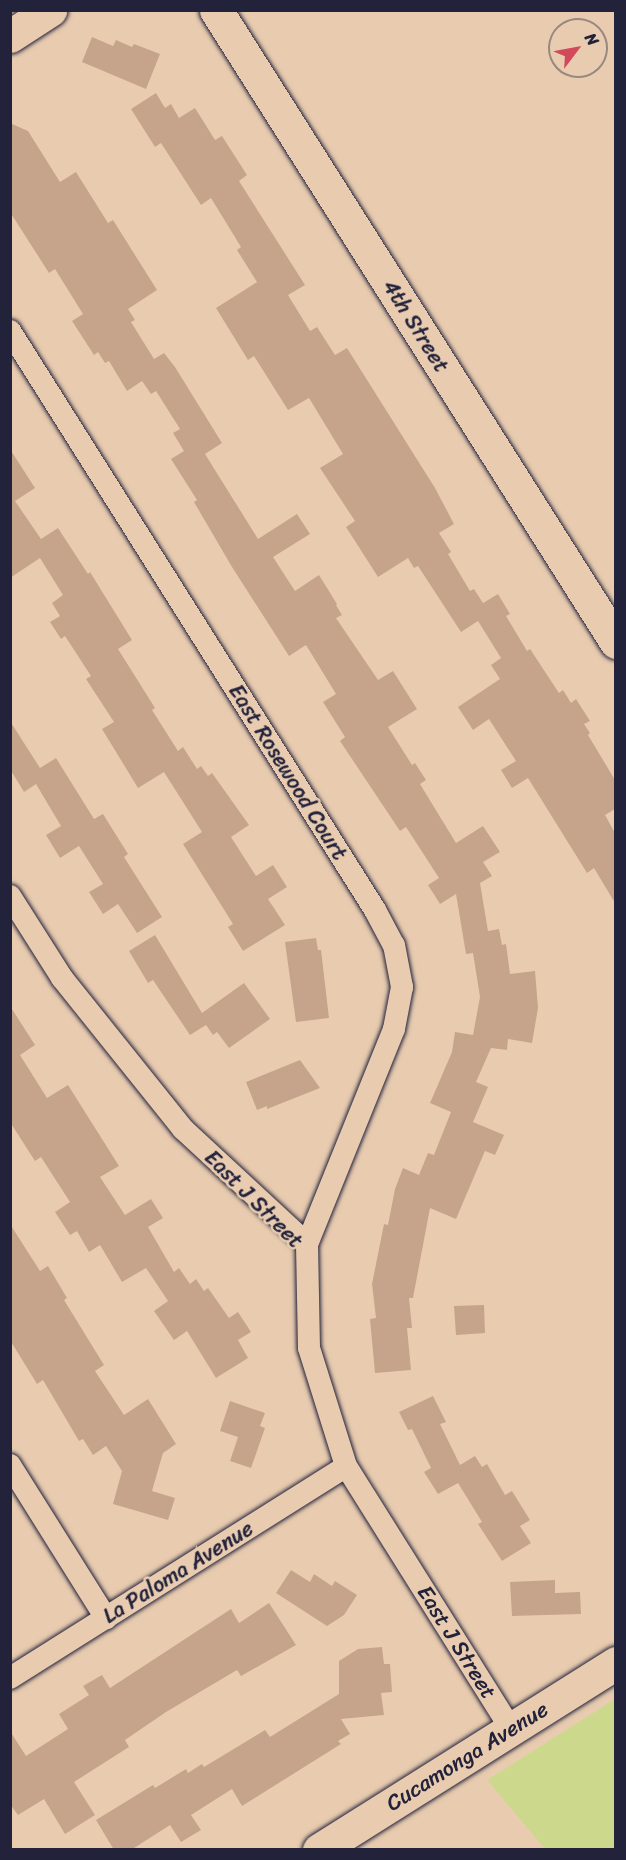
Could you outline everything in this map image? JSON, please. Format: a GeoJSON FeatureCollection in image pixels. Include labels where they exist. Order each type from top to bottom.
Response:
{"type":"FeatureCollection","features":[{"type":"Feature","properties":{"kind":"main road"},"geometry":{"type":"LineString","coordinates":[[10,36],[50,10]]}},
{"type":"Feature","properties":{"kind":"main road","name":"4th Street"},"geometry":{"type":"LineString","coordinates":[[216,10],[614,637]]}},
{"type":"Feature","properties":{"kind":"main road","name":"Cucamonga Avenue"},"geometry":{"type":"LineString","coordinates":[[319,1850],[615,1663]]}},
{"type":"Feature","properties":{"kind":"street","name":"East Rosewood Court"},"geometry":{"type":"LineString","coordinates":[[10,331],[375,910],[394,945],[402,987],[394,1029],[307,1244]]}},
{"type":"Feature","properties":{"kind":"street","name":"East J Street"},"geometry":{"type":"LineString","coordinates":[[10,896],[62,978],[183,1129],[307,1244],[309,1348],[346,1466],[511,1729]]}},
{"type":"Feature","properties":{"kind":"street"},"geometry":{"type":"LineString","coordinates":[[10,1465],[106,1618]]}},
{"type":"Feature","properties":{"kind":"street","name":"La Paloma Avenue"},"geometry":{"type":"LineString","coordinates":[[10,1678],[346,1466]]}},
{"type":"Feature","properties":{"kind":"green space"},"geometry":{"type":"Polygon","coordinates":[[[615,1699],[615,1849],[545,1849],[487,1780],[615,1699]]]}},
{"type":"Feature","properties":{"kind":"building"},"geometry":{"type":"Polygon","coordinates":[[[92,37],[113,46],[116,40],[132,47],[134,44],[160,54],[146,89],[82,62],[92,37]]]}},
{"type":"Feature","properties":{"kind":"building"},"geometry":{"type":"Polygon","coordinates":[[[156,93],[165,108],[171,104],[179,118],[195,108],[215,140],[222,136],[247,175],[239,181],[305,285],[288,295],[310,331],[317,327],[335,355],[347,348],[435,488],[454,524],[439,533],[451,552],[448,554],[470,591],[474,589],[483,603],[498,594],[510,614],[506,616],[527,651],[530,649],[559,693],[563,690],[571,703],[576,699],[590,721],[584,724],[590,733],[588,735],[615,780],[615,809],[605,815],[615,833],[615,903],[594,868],[587,873],[528,778],[512,788],[501,770],[516,761],[489,719],[473,730],[458,707],[500,679],[491,665],[501,658],[478,621],[461,632],[418,566],[414,568],[408,558],[378,577],[346,527],[355,521],[320,468],[343,454],[309,398],[288,410],[254,356],[248,360],[216,308],[257,282],[237,250],[241,247],[211,198],[201,205],[161,143],[155,147],[131,109],[156,93]]]}},
{"type":"Feature","properties":{"kind":"building"},"geometry":{"type":"Polygon","coordinates":[[[10,123],[28,131],[60,182],[76,172],[108,223],[113,220],[157,290],[128,309],[135,320],[131,322],[154,359],[164,353],[175,367],[222,443],[205,454],[258,539],[297,514],[310,534],[273,557],[295,591],[319,575],[342,615],[336,618],[378,680],[393,671],[417,709],[388,727],[412,765],[415,763],[426,780],[420,784],[456,843],[483,826],[500,852],[483,862],[492,876],[480,883],[488,931],[499,929],[502,945],[506,944],[510,974],[535,971],[538,1008],[532,1043],[508,1039],[507,1050],[491,1048],[476,1082],[488,1087],[473,1122],[504,1135],[495,1155],[485,1151],[456,1219],[430,1208],[413,1298],[409,1298],[412,1328],[407,1328],[411,1370],[375,1373],[370,1319],[376,1318],[372,1284],[384,1224],[388,1225],[395,1189],[403,1168],[419,1175],[428,1153],[434,1155],[451,1112],[430,1103],[452,1052],[455,1032],[473,1035],[480,997],[473,953],[466,954],[456,894],[440,904],[428,885],[439,878],[406,827],[400,831],[340,741],[345,737],[323,702],[336,694],[306,645],[289,656],[232,567],[194,502],[197,500],[171,459],[184,451],[173,433],[180,429],[156,391],[151,394],[142,381],[127,391],[109,361],[105,363],[98,352],[94,355],[72,321],[83,314],[55,269],[49,273],[10,212],[10,123]]]}},
{"type":"Feature","properties":{"kind":"building"},"geometry":{"type":"Polygon","coordinates":[[[10,449],[35,488],[15,501],[41,539],[58,528],[88,574],[90,572],[132,640],[118,649],[155,708],[152,710],[178,751],[183,747],[197,769],[201,766],[208,776],[212,773],[249,825],[231,837],[256,876],[273,865],[287,887],[268,899],[285,925],[243,951],[228,927],[233,924],[183,844],[202,832],[164,772],[138,788],[102,729],[114,722],[86,679],[91,676],[65,636],[61,639],[50,622],[60,616],[52,603],[63,595],[40,558],[10,578],[10,449]]]}},
{"type":"Feature","properties":{"kind":"building"},"geometry":{"type":"Polygon","coordinates":[[[10,721],[40,768],[56,758],[94,819],[103,814],[128,854],[124,857],[162,917],[137,933],[118,904],[103,914],[89,892],[103,884],[79,846],[60,858],[46,835],[61,826],[36,784],[24,792],[10,769],[10,721]]]}},
{"type":"Feature","properties":{"kind":"building"},"geometry":{"type":"Polygon","coordinates":[[[155,935],[202,1013],[244,983],[270,1019],[229,1048],[217,1032],[213,1035],[206,1025],[190,1035],[153,980],[148,983],[129,951],[155,935]]]}},
{"type":"Feature","properties":{"kind":"building"},"geometry":{"type":"Polygon","coordinates":[[[316,938],[318,950],[321,950],[329,1018],[296,1022],[285,942],[316,938]]]}},
{"type":"Feature","properties":{"kind":"building"},"geometry":{"type":"Polygon","coordinates":[[[10,1006],[35,1045],[20,1055],[47,1098],[68,1085],[119,1166],[100,1177],[125,1215],[151,1199],[163,1218],[148,1227],[174,1272],[179,1268],[190,1284],[196,1279],[204,1291],[208,1288],[229,1318],[238,1312],[251,1332],[238,1340],[248,1358],[216,1378],[187,1331],[174,1340],[154,1311],[168,1301],[146,1268],[122,1282],[100,1245],[89,1252],[77,1231],[70,1235],[55,1212],[70,1202],[41,1157],[35,1161],[10,1122],[10,1006]]]}},
{"type":"Feature","properties":{"kind":"building"},"geometry":{"type":"Polygon","coordinates":[[[300,1060],[320,1088],[267,1109],[267,1106],[257,1110],[246,1082],[300,1060]]]}},
{"type":"Feature","properties":{"kind":"building"},"geometry":{"type":"Polygon","coordinates":[[[10,1224],[40,1271],[48,1266],[67,1298],[64,1300],[104,1365],[95,1371],[124,1415],[148,1399],[176,1444],[163,1453],[152,1491],[175,1498],[168,1520],[113,1504],[122,1471],[106,1446],[93,1455],[83,1439],[79,1441],[43,1380],[37,1384],[10,1340],[10,1224]]]}},
{"type":"Feature","properties":{"kind":"building"},"geometry":{"type":"Polygon","coordinates":[[[484,1305],[485,1333],[456,1335],[454,1306],[484,1305]]]}},
{"type":"Feature","properties":{"kind":"building"},"geometry":{"type":"Polygon","coordinates":[[[433,1396],[446,1422],[440,1424],[460,1465],[475,1456],[482,1467],[487,1464],[505,1495],[512,1491],[530,1520],[520,1526],[531,1543],[502,1561],[478,1524],[482,1522],[458,1483],[438,1494],[424,1472],[431,1468],[412,1429],[408,1430],[399,1412],[433,1396]]]}},
{"type":"Feature","properties":{"kind":"building"},"geometry":{"type":"Polygon","coordinates":[[[230,1401],[265,1413],[260,1426],[265,1428],[251,1468],[230,1461],[238,1437],[220,1431],[230,1401]]]}},
{"type":"Feature","properties":{"kind":"building"},"geometry":{"type":"Polygon","coordinates":[[[291,1570],[310,1582],[314,1574],[332,1586],[335,1581],[357,1595],[344,1615],[327,1626],[276,1593],[291,1570]]]}},
{"type":"Feature","properties":{"kind":"building"},"geometry":{"type":"Polygon","coordinates":[[[555,1580],[555,1593],[580,1592],[581,1614],[512,1616],[510,1582],[555,1580]]]}},
{"type":"Feature","properties":{"kind":"building"},"geometry":{"type":"Polygon","coordinates":[[[269,1603],[296,1645],[241,1676],[237,1670],[166,1712],[125,1740],[129,1747],[74,1782],[95,1815],[65,1834],[44,1799],[18,1815],[10,1804],[10,1731],[26,1756],[68,1729],[59,1714],[89,1695],[83,1686],[102,1675],[110,1688],[231,1609],[239,1623],[269,1603]]]}},
{"type":"Feature","properties":{"kind":"building"},"geometry":{"type":"Polygon","coordinates":[[[382,1647],[384,1664],[390,1664],[392,1692],[381,1693],[384,1715],[341,1719],[350,1734],[338,1741],[341,1744],[242,1806],[232,1789],[191,1815],[201,1830],[181,1842],[170,1825],[131,1850],[114,1850],[96,1820],[153,1785],[155,1788],[186,1769],[188,1773],[202,1764],[204,1767],[265,1730],[270,1737],[339,1694],[339,1661],[358,1649],[382,1647]]]}}]}
